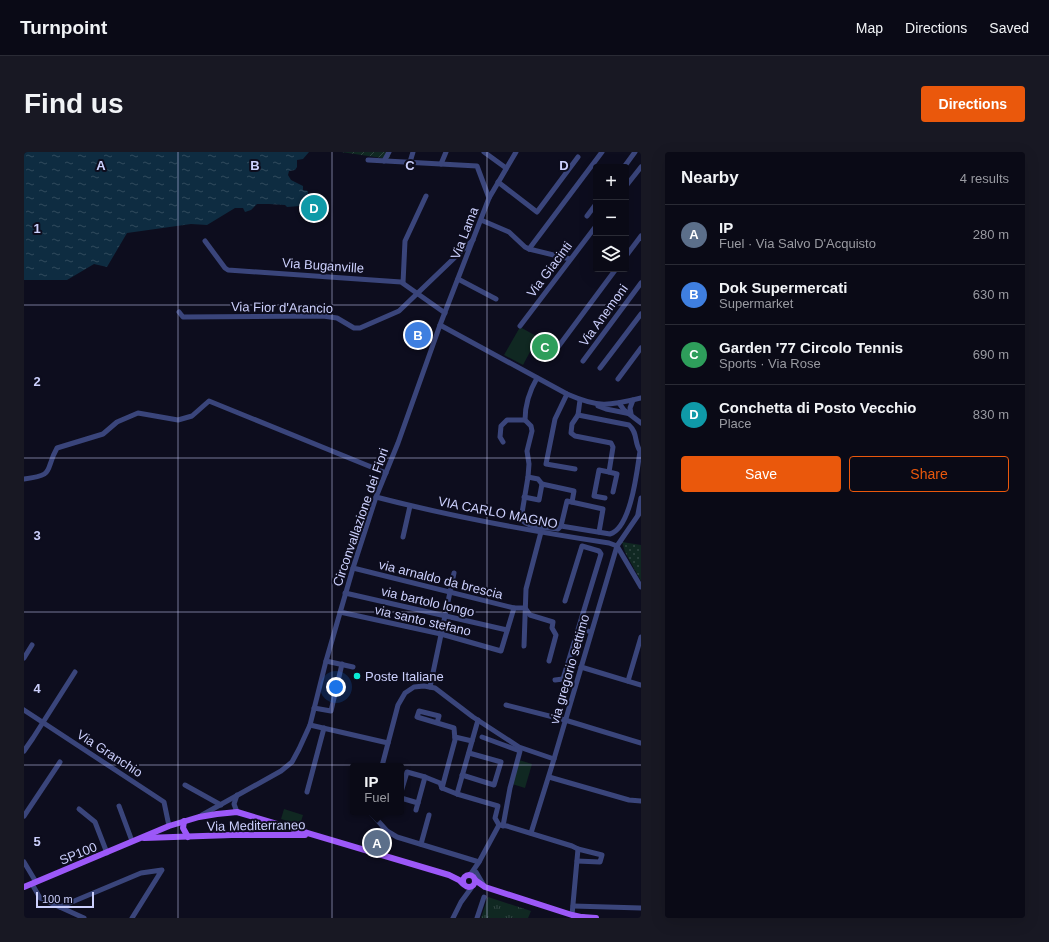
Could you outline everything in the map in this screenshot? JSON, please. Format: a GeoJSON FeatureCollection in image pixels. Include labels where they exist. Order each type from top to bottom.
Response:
{"type":"FeatureCollection","features":[{"type":"Feature","properties":{"kind":"main road","name":"Via Mediterraneo"},"geometry":{"type":"LineString","coordinates":[[139,838],[168,826],[199,817],[237,812],[312,835]]}},
{"type":"Feature","properties":{"kind":"main road"},"geometry":{"type":"LineString","coordinates":[[184,821],[183,828],[188,837]]}},
{"type":"Feature","properties":{"kind":"main road"},"geometry":{"type":"LineString","coordinates":[[266,834],[269,828],[268,822]]}},
{"type":"Feature","properties":{"kind":"main road"},"geometry":{"type":"LineString","coordinates":[[168,826],[168,832],[172,837]]}},
{"type":"Feature","properties":{"kind":"main road","name":"Via Mediterraneo"},"geometry":{"type":"LineString","coordinates":[[139,838],[266,834],[312,835]]}},
{"type":"Feature","properties":{"kind":"main road"},"geometry":{"type":"LineString","coordinates":[[312,835],[449,875],[472,879],[485,887],[577,917],[585,918]]}},
{"type":"Feature","properties":{"kind":"main road","name":"SP100"},"geometry":{"type":"LineString","coordinates":[[24,887],[107,853],[139,838]]}},
{"type":"Feature","properties":{"kind":"main road"},"geometry":{"type":"LineString","coordinates":[[449,875],[459,880],[464,885]]}},
{"type":"Feature","properties":{"kind":"main road"},"geometry":{"type":"LineString","coordinates":[[464,885],[463,881],[472,879]]}},
{"type":"Feature","properties":{"kind":"main road"},"geometry":{"type":"LineString","coordinates":[[577,917],[588,916],[596,918]]}},
{"type":"Feature","properties":{"kind":"street"},"geometry":{"type":"LineString","coordinates":[[384,161],[389,152]]}},
{"type":"Feature","properties":{"kind":"street"},"geometry":{"type":"LineString","coordinates":[[410,162],[413,152]]}},
{"type":"Feature","properties":{"kind":"street"},"geometry":{"type":"LineString","coordinates":[[440,164],[446,152]]}},
{"type":"Feature","properties":{"kind":"street"},"geometry":{"type":"LineString","coordinates":[[484,152],[506,168]]}},
{"type":"Feature","properties":{"kind":"street","name":"Via Lama"},"geometry":{"type":"LineString","coordinates":[[440,325],[489,198],[516,152]]}},
{"type":"Feature","properties":{"kind":"street"},"geometry":{"type":"LineString","coordinates":[[529,249],[602,152]]}},
{"type":"Feature","properties":{"kind":"street"},"geometry":{"type":"LineString","coordinates":[[626,164],[635,152]]}},
{"type":"Feature","properties":{"kind":"street"},"geometry":{"type":"LineString","coordinates":[[498,182],[537,212],[578,157]]}},
{"type":"Feature","properties":{"kind":"street"},"geometry":{"type":"LineString","coordinates":[[368,160],[477,166],[489,198]]}},
{"type":"Feature","properties":{"kind":"street"},"geometry":{"type":"LineString","coordinates":[[629,182],[641,167]]}},
{"type":"Feature","properties":{"kind":"street"},"geometry":{"type":"LineString","coordinates":[[426,196],[405,241],[403,283],[445,313]]}},
{"type":"Feature","properties":{"kind":"street"},"geometry":{"type":"LineString","coordinates":[[587,216],[593,208]]}},
{"type":"Feature","properties":{"kind":"street"},"geometry":{"type":"LineString","coordinates":[[481,220],[509,232],[529,249],[570,260]]}},
{"type":"Feature","properties":{"kind":"street","name":"Via Giacinti"},"geometry":{"type":"LineString","coordinates":[[520,326],[593,230]]}},
{"type":"Feature","properties":{"kind":"street"},"geometry":{"type":"LineString","coordinates":[[629,252],[641,236]]}},
{"type":"Feature","properties":{"kind":"street","name":"Via Fior d'Arancio"},"geometry":{"type":"LineString","coordinates":[[179,312],[183,317],[323,316],[337,318],[354,328],[360,328],[396,313],[473,240]]}},
{"type":"Feature","properties":{"kind":"street","name":"Via Buganville"},"geometry":{"type":"LineString","coordinates":[[205,241],[228,270],[403,283]]}},
{"type":"Feature","properties":{"kind":"street"},"geometry":{"type":"LineString","coordinates":[[558,347],[614,272]]}},
{"type":"Feature","properties":{"kind":"street"},"geometry":{"type":"LineString","coordinates":[[458,279],[496,299]]}},
{"type":"Feature","properties":{"kind":"street","name":"Via Anemoni"},"geometry":{"type":"LineString","coordinates":[[583,361],[641,283]]}},
{"type":"Feature","properties":{"kind":"street"},"geometry":{"type":"LineString","coordinates":[[600,368],[641,314]]}},
{"type":"Feature","properties":{"kind":"street"},"geometry":{"type":"LineString","coordinates":[[440,325],[567,394],[606,409],[631,414]]}},
{"type":"Feature","properties":{"kind":"street","name":"Circonvallazione dei Fiori"},"geometry":{"type":"LineString","coordinates":[[199,817],[281,771],[292,762],[299,749],[310,725],[345,593],[376,497],[440,325]]}},
{"type":"Feature","properties":{"kind":"street"},"geometry":{"type":"LineString","coordinates":[[618,379],[641,348]]}},
{"type":"Feature","properties":{"kind":"street"},"geometry":{"type":"LineString","coordinates":[[525,420],[530,395],[537,378]]}},
{"type":"Feature","properties":{"kind":"street"},"geometry":{"type":"LineString","coordinates":[[567,394],[554,419],[546,464],[575,469]]}},
{"type":"Feature","properties":{"kind":"street"},"geometry":{"type":"LineString","coordinates":[[593,404],[606,405],[641,398]]}},
{"type":"Feature","properties":{"kind":"street"},"geometry":{"type":"LineString","coordinates":[[580,400],[578,415],[572,424],[571,433],[575,436],[611,443],[613,447],[608,472]]}},
{"type":"Feature","properties":{"kind":"street"},"geometry":{"type":"LineString","coordinates":[[631,414],[630,408],[633,400]]}},
{"type":"Feature","properties":{"kind":"street"},"geometry":{"type":"LineString","coordinates":[[24,479],[44,475],[48,471],[57,448],[103,434],[117,422],[138,413],[178,420],[192,416],[209,401],[386,473]]}},
{"type":"Feature","properties":{"kind":"street"},"geometry":{"type":"LineString","coordinates":[[619,403],[624,410],[641,423]]}},
{"type":"Feature","properties":{"kind":"street"},"geometry":{"type":"LineString","coordinates":[[503,442],[500,437],[501,426],[507,420],[525,420],[531,426],[532,430],[527,451],[529,464],[528,477],[521,519],[524,523],[533,528],[558,529],[560,526],[610,534],[615,533],[630,508],[640,451],[637,447],[637,437],[634,429],[630,425],[578,415]]}},
{"type":"Feature","properties":{"kind":"street"},"geometry":{"type":"LineString","coordinates":[[606,498],[594,496],[599,470],[617,474],[613,492]]}},
{"type":"Feature","properties":{"kind":"street","name":"VIA CARLO MAGNO"},"geometry":{"type":"LineString","coordinates":[[528,477],[538,479],[542,484],[574,491],[572,502]]}},
{"type":"Feature","properties":{"kind":"street","name":"VIA CARLO MAGNO"},"geometry":{"type":"LineString","coordinates":[[524,497],[539,500],[542,484]]}},
{"type":"Feature","properties":{"kind":"street","name":"VIA CARLO MAGNO"},"geometry":{"type":"LineString","coordinates":[[376,497],[464,518],[533,528],[541,532],[617,546]]}},
{"type":"Feature","properties":{"kind":"street"},"geometry":{"type":"LineString","coordinates":[[640,514],[641,498]]}},
{"type":"Feature","properties":{"kind":"street","name":"VIA CARLO MAGNO"},"geometry":{"type":"LineString","coordinates":[[560,526],[567,501],[603,510],[596,532],[591,540]]}},
{"type":"Feature","properties":{"kind":"street"},"geometry":{"type":"LineString","coordinates":[[404,537],[410,506]]}},
{"type":"Feature","properties":{"kind":"street","name":"via gregorio settimo"},"geometry":{"type":"LineString","coordinates":[[531,833],[617,546],[640,514]]}},
{"type":"Feature","properties":{"kind":"street"},"geometry":{"type":"LineString","coordinates":[[524,646],[526,589],[541,532]]}},
{"type":"Feature","properties":{"kind":"street"},"geometry":{"type":"LineString","coordinates":[[565,601],[583,539]]}},
{"type":"Feature","properties":{"kind":"street"},"geometry":{"type":"LineString","coordinates":[[555,680],[563,679],[601,554],[599,551],[582,546]]}},
{"type":"Feature","properties":{"kind":"street"},"geometry":{"type":"LineString","coordinates":[[617,546],[641,587]]}},
{"type":"Feature","properties":{"kind":"street","name":"via arnaldo da brescia"},"geometry":{"type":"LineString","coordinates":[[353,568],[514,608],[525,608]]}},
{"type":"Feature","properties":{"kind":"street"},"geometry":{"type":"LineString","coordinates":[[430,687],[454,573]]}},
{"type":"Feature","properties":{"kind":"street","name":"via bartolo longo"},"geometry":{"type":"LineString","coordinates":[[345,593],[507,630]]}},
{"type":"Feature","properties":{"kind":"street"},"geometry":{"type":"LineString","coordinates":[[507,630],[514,608]]}},
{"type":"Feature","properties":{"kind":"street"},"geometry":{"type":"LineString","coordinates":[[525,608],[530,615],[553,622],[552,628],[556,635],[549,662]]}},
{"type":"Feature","properties":{"kind":"street","name":"via santo stefano"},"geometry":{"type":"LineString","coordinates":[[340,612],[441,634],[500,651],[507,630]]}},
{"type":"Feature","properties":{"kind":"street"},"geometry":{"type":"LineString","coordinates":[[579,628],[591,632]]}},
{"type":"Feature","properties":{"kind":"street"},"geometry":{"type":"LineString","coordinates":[[628,681],[641,637]]}},
{"type":"Feature","properties":{"kind":"street"},"geometry":{"type":"LineString","coordinates":[[24,658],[32,645]]}},
{"type":"Feature","properties":{"kind":"street"},"geometry":{"type":"LineString","coordinates":[[326,661],[353,667]]}},
{"type":"Feature","properties":{"kind":"street"},"geometry":{"type":"LineString","coordinates":[[314,708],[331,711],[342,664]]}},
{"type":"Feature","properties":{"kind":"street"},"geometry":{"type":"LineString","coordinates":[[581,667],[641,684]]}},
{"type":"Feature","properties":{"kind":"street"},"geometry":{"type":"LineString","coordinates":[[24,751],[75,672]]}},
{"type":"Feature","properties":{"kind":"street"},"geometry":{"type":"LineString","coordinates":[[383,763],[398,705],[404,693],[414,687],[424,686],[435,688],[478,720],[519,747],[554,759]]}},
{"type":"Feature","properties":{"kind":"street"},"geometry":{"type":"LineString","coordinates":[[506,705],[565,720],[641,743]]}},
{"type":"Feature","properties":{"kind":"street","name":"Via Granchio"},"geometry":{"type":"LineString","coordinates":[[24,710],[164,802],[168,826]]}},
{"type":"Feature","properties":{"kind":"street"},"geometry":{"type":"LineString","coordinates":[[457,794],[478,720]]}},
{"type":"Feature","properties":{"kind":"street"},"geometry":{"type":"LineString","coordinates":[[437,723],[454,728],[455,737],[442,788]]}},
{"type":"Feature","properties":{"kind":"street"},"geometry":{"type":"LineString","coordinates":[[310,725],[388,743]]}},
{"type":"Feature","properties":{"kind":"street"},"geometry":{"type":"LineString","coordinates":[[307,792],[324,728]]}},
{"type":"Feature","properties":{"kind":"street"},"geometry":{"type":"LineString","coordinates":[[455,737],[472,741]]}},
{"type":"Feature","properties":{"kind":"street"},"geometry":{"type":"LineString","coordinates":[[453,918],[472,879],[478,862],[501,825],[520,751],[482,737]]}},
{"type":"Feature","properties":{"kind":"street"},"geometry":{"type":"LineString","coordinates":[[462,775],[494,785],[501,762],[469,753]]}},
{"type":"Feature","properties":{"kind":"street"},"geometry":{"type":"LineString","coordinates":[[24,816],[60,762]]}},
{"type":"Feature","properties":{"kind":"street"},"geometry":{"type":"LineString","coordinates":[[404,782],[407,772],[425,777],[440,783],[442,788],[457,794],[498,806],[495,818],[501,825],[602,855],[600,862],[577,861]]}},
{"type":"Feature","properties":{"kind":"street"},"geometry":{"type":"LineString","coordinates":[[416,810],[425,777]]}},
{"type":"Feature","properties":{"kind":"street"},"geometry":{"type":"LineString","coordinates":[[549,777],[629,800],[641,801]]}},
{"type":"Feature","properties":{"kind":"street"},"geometry":{"type":"LineString","coordinates":[[185,785],[221,805]]}},
{"type":"Feature","properties":{"kind":"street"},"geometry":{"type":"LineString","coordinates":[[237,796],[234,804],[237,812]]}},
{"type":"Feature","properties":{"kind":"street"},"geometry":{"type":"LineString","coordinates":[[404,799],[418,803]]}},
{"type":"Feature","properties":{"kind":"street"},"geometry":{"type":"LineString","coordinates":[[119,806],[132,841]]}},
{"type":"Feature","properties":{"kind":"street"},"geometry":{"type":"LineString","coordinates":[[79,809],[95,822],[107,853]]}},
{"type":"Feature","properties":{"kind":"street"},"geometry":{"type":"LineString","coordinates":[[373,815],[387,831],[397,836],[478,862]]}},
{"type":"Feature","properties":{"kind":"street"},"geometry":{"type":"LineString","coordinates":[[422,844],[429,815]]}},
{"type":"Feature","properties":{"kind":"street"},"geometry":{"type":"LineString","coordinates":[[577,917],[573,906],[578,849]]}},
{"type":"Feature","properties":{"kind":"street"},"geometry":{"type":"LineString","coordinates":[[24,862],[40,898],[84,918]]}},
{"type":"Feature","properties":{"kind":"street"},"geometry":{"type":"LineString","coordinates":[[60,907],[140,873],[162,870],[132,918]]}},
{"type":"Feature","properties":{"kind":"street"},"geometry":{"type":"LineString","coordinates":[[461,902],[464,885]]}},
{"type":"Feature","properties":{"kind":"street"},"geometry":{"type":"LineString","coordinates":[[477,918],[484,897]]}},
{"type":"Feature","properties":{"kind":"street"},"geometry":{"type":"LineString","coordinates":[[573,906],[641,908]]}},
{"type":"Feature","properties":{"kind":"green space"},"geometry":{"type":"Polygon","coordinates":[[[341,152],[391,152],[389,159],[341,152]]]}},
{"type":"Feature","properties":{"kind":"green space"},"geometry":{"type":"Polygon","coordinates":[[[520,327],[538,337],[523,365],[504,355],[520,327]]]}},
{"type":"Feature","properties":{"kind":"green space"},"geometry":{"type":"Polygon","coordinates":[[[622,542],[641,545],[641,581],[625,552],[622,542]]]}},
{"type":"Feature","properties":{"kind":"green space"},"geometry":{"type":"Polygon","coordinates":[[[519,760],[532,764],[525,788],[512,784],[519,760]]]}},
{"type":"Feature","properties":{"kind":"green space"},"geometry":{"type":"Polygon","coordinates":[[[284,809],[303,815],[300,825],[281,819],[284,809]]]}},
{"type":"Feature","properties":{"kind":"green space"},"geometry":{"type":"Polygon","coordinates":[[[488,897],[531,911],[528,918],[481,918],[488,897]]]}},
{"type":"Feature","properties":{"kind":"water"},"geometry":{"type":"Polygon","coordinates":[[[24,152],[309,152],[303,159],[297,160],[297,167],[295,170],[289,171],[288,175],[291,180],[303,186],[303,190],[308,191],[308,196],[314,203],[305,210],[300,206],[287,207],[285,205],[257,204],[251,210],[245,212],[243,208],[235,208],[207,225],[191,224],[127,233],[107,267],[94,264],[67,280],[24,280],[24,152]]]}},
{"type":"Feature","properties":{"kind":"place","name":"Conchetta di Posto Vecchio"},"geometry":{"type":"Point","coordinates":[314,208]}},
{"type":"Feature","properties":{"kind":"place","name":"Dok Supermercati"},"geometry":{"type":"Point","coordinates":[418,335]}},
{"type":"Feature","properties":{"kind":"place","name":"Garden '77 Circolo Tennis"},"geometry":{"type":"Point","coordinates":[545,347]}},
{"type":"Feature","properties":{"kind":"place","name":"Poste Italiane"},"geometry":{"type":"Point","coordinates":[357,676]}},
{"type":"Feature","properties":{"kind":"place","name":"IP"},"geometry":{"type":"Point","coordinates":[377,843]}}]}
